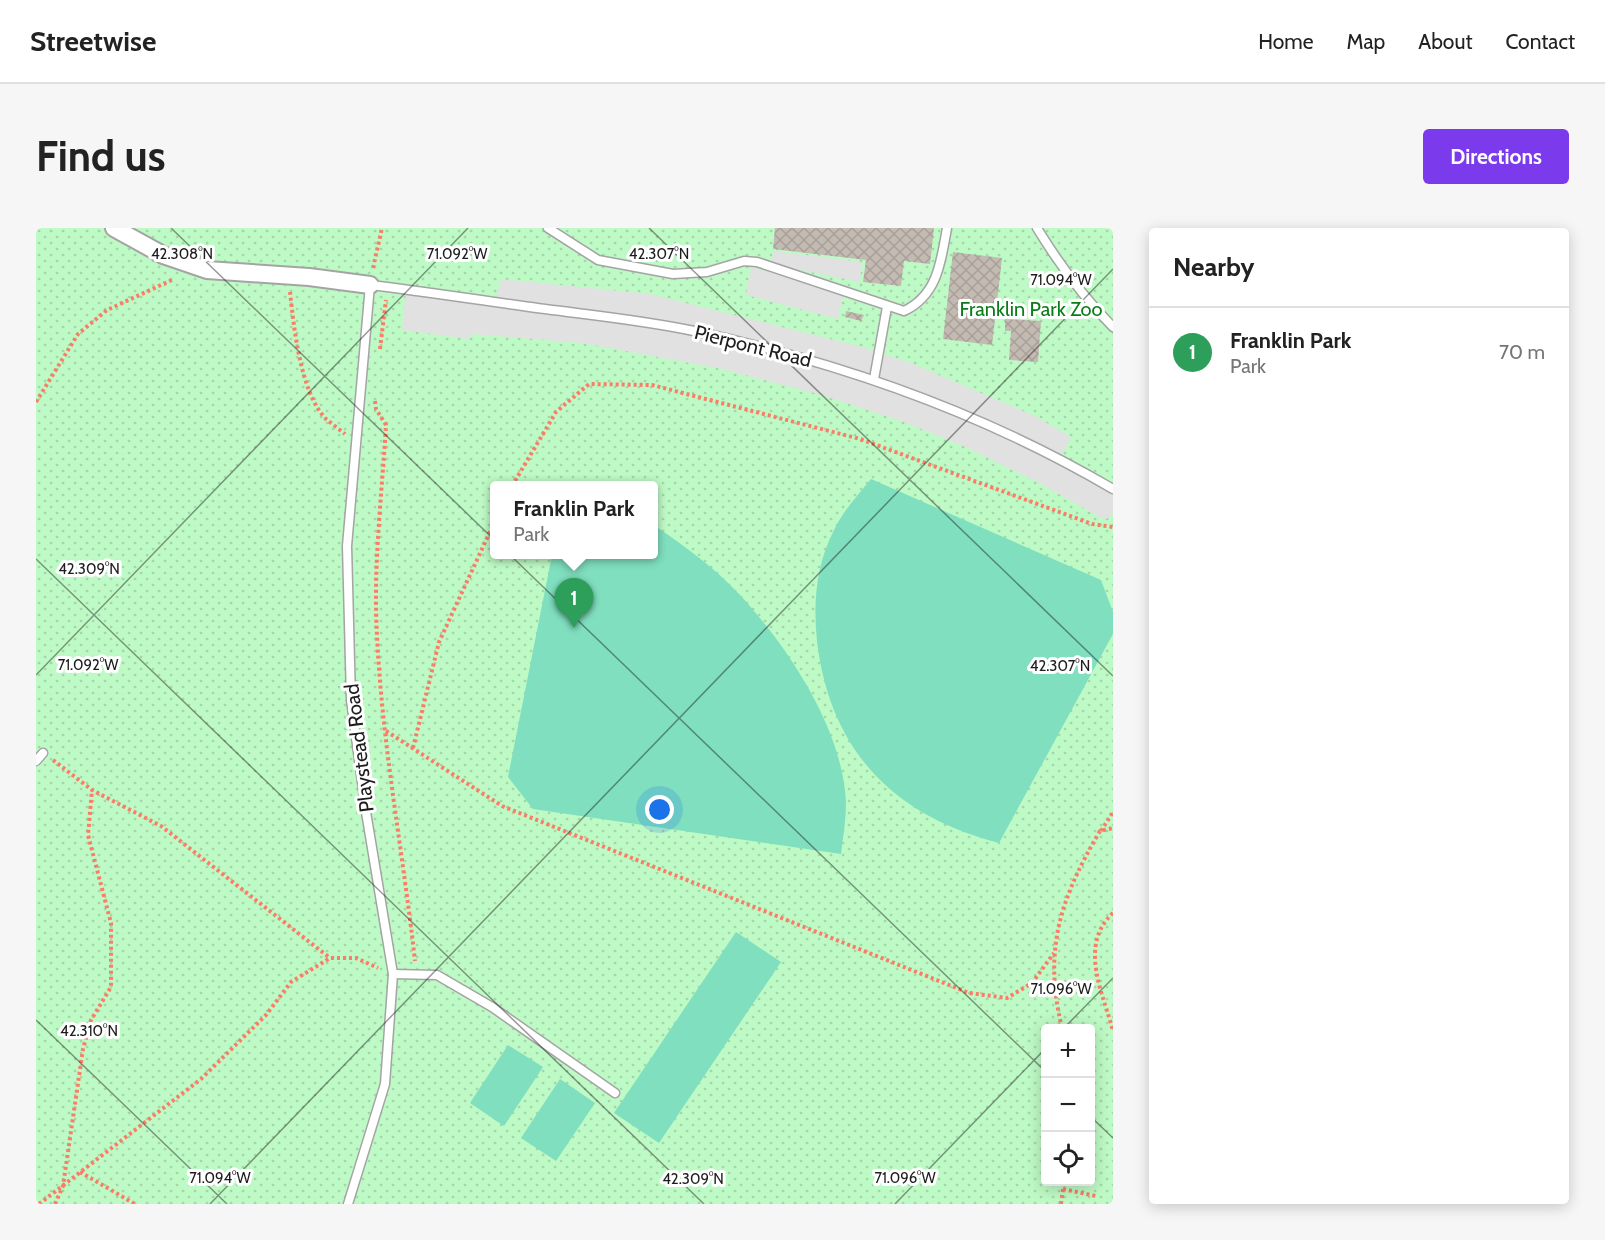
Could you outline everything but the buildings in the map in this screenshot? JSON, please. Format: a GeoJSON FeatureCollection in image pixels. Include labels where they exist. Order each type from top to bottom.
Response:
{"type":"FeatureCollection","features":[{"type":"Feature","properties":{"kind":"street"},"geometry":{"type":"LineString","coordinates":[[114,228],[163,255],[207,270],[370,285]]}},
{"type":"Feature","properties":{"kind":"lane"},"geometry":{"type":"LineString","coordinates":[[548,228],[598,260],[673,274],[707,272],[744,261],[757,262],[849,291],[887,308],[904,311],[915,306],[938,277],[947,228]]}},
{"type":"Feature","properties":{"kind":"lane"},"geometry":{"type":"LineString","coordinates":[[1037,228],[1056,259],[1092,306],[1113,327]]}},
{"type":"Feature","properties":{"kind":"lane","name":"Pierpont Road"},"geometry":{"type":"LineString","coordinates":[[370,285],[694,331],[791,354],[874,379],[981,419],[1025,440],[1113,489]]}},
{"type":"Feature","properties":{"kind":"lane","name":"Playstead Road"},"geometry":{"type":"LineString","coordinates":[[348,1204],[385,1084],[393,974],[351,700],[347,546],[370,285]]}},
{"type":"Feature","properties":{"kind":"lane"},"geometry":{"type":"LineString","coordinates":[[874,379],[887,308]]}},
{"type":"Feature","properties":{"kind":"lane"},"geometry":{"type":"LineString","coordinates":[[36,761],[44,753]]}},
{"type":"Feature","properties":{"kind":"lane"},"geometry":{"type":"LineString","coordinates":[[393,974],[437,975],[492,1007],[615,1093]]}},
{"type":"Feature","properties":{"kind":"path"},"geometry":{"type":"LineString","coordinates":[[370,285],[382,228]]}},
{"type":"Feature","properties":{"kind":"path"},"geometry":{"type":"LineString","coordinates":[[36,402],[78,334],[107,310],[170,279],[207,270]]}},
{"type":"Feature","properties":{"kind":"path"},"geometry":{"type":"LineString","coordinates":[[288,276],[295,342],[301,367],[325,417],[356,442]]}},
{"type":"Feature","properties":{"kind":"path"},"geometry":{"type":"LineString","coordinates":[[380,355],[387,287]]}},
{"type":"Feature","properties":{"kind":"path"},"geometry":{"type":"LineString","coordinates":[[515,481],[556,412],[589,384],[652,384],[860,439],[1092,524],[1113,527]]}},
{"type":"Feature","properties":{"kind":"path"},"geometry":{"type":"LineString","coordinates":[[39,1204],[201,1079],[266,1015],[291,982],[330,958],[356,958],[393,974],[416,970],[385,730],[376,610],[386,425],[376,409],[375,396]]}},
{"type":"Feature","properties":{"kind":"path"},"geometry":{"type":"LineString","coordinates":[[413,748],[439,642],[490,535]]}},
{"type":"Feature","properties":{"kind":"path"},"geometry":{"type":"LineString","coordinates":[[385,730],[502,806],[969,993],[1007,998],[1032,983],[1054,953]]}},
{"type":"Feature","properties":{"kind":"path"},"geometry":{"type":"LineString","coordinates":[[44,753],[92,790],[161,826],[330,958]]}},
{"type":"Feature","properties":{"kind":"path"},"geometry":{"type":"LineString","coordinates":[[55,1204],[63,1186],[83,1049],[92,1020],[111,987],[111,923],[88,835],[92,790]]}},
{"type":"Feature","properties":{"kind":"path"},"geometry":{"type":"LineString","coordinates":[[1061,1024],[1055,998],[1054,953],[1058,924],[1081,868],[1100,831],[1113,812]]}},
{"type":"Feature","properties":{"kind":"path"},"geometry":{"type":"LineString","coordinates":[[1100,831],[1113,828]]}},
{"type":"Feature","properties":{"kind":"path"},"geometry":{"type":"LineString","coordinates":[[1113,913],[1103,922],[1094,948],[1097,980],[1113,1031]]}},
{"type":"Feature","properties":{"kind":"path"},"geometry":{"type":"LineString","coordinates":[[80,1172],[135,1204]]}},
{"type":"Feature","properties":{"kind":"path"},"geometry":{"type":"LineString","coordinates":[[1061,1204],[1063,1186]]}},
{"type":"Feature","properties":{"kind":"path"},"geometry":{"type":"LineString","coordinates":[[1063,1189],[1096,1197]]}},
{"type":"Feature","properties":{"kind":"green space","name":"Franklin Park Zoo"},"geometry":{"type":"Polygon","coordinates":[[[36,228],[1113,228],[1113,1204],[36,1204],[36,228]]]}},
{"type":"Feature","properties":{"kind":"green space"},"geometry":{"type":"Polygon","coordinates":[[[871,479],[1101,580],[1113,612],[1113,634],[999,843],[962,831],[928,816],[899,796],[874,773],[853,746],[836,715],[824,680],[817,641],[815,613],[817,584],[823,557],[834,530],[846,510],[871,479]]]}},
{"type":"Feature","properties":{"kind":"green space"},"geometry":{"type":"Polygon","coordinates":[[[658,528],[709,566],[739,594],[776,639],[810,691],[824,718],[843,775],[846,803],[841,854],[533,809],[508,777],[551,559],[658,559],[658,528]]]}},
{"type":"Feature","properties":{"kind":"green space"},"geometry":{"type":"Polygon","coordinates":[[[736,932],[781,962],[659,1143],[614,1113],[736,932]]]}},
{"type":"Feature","properties":{"kind":"green space"},"geometry":{"type":"Polygon","coordinates":[[[508,1045],[543,1067],[504,1126],[470,1103],[508,1045]]]}},
{"type":"Feature","properties":{"kind":"green space"},"geometry":{"type":"Polygon","coordinates":[[[560,1079],[595,1103],[556,1161],[521,1138],[560,1079]]]}},
{"type":"Feature","properties":{"kind":"shaded area"},"geometry":{"type":"Polygon","coordinates":[[[773,251],[862,262],[860,282],[771,264],[773,251]]]}},
{"type":"Feature","properties":{"kind":"shaded area"},"geometry":{"type":"Polygon","coordinates":[[[751,267],[844,293],[838,319],[746,295],[751,267]]]}},
{"type":"Feature","properties":{"kind":"shaded area"},"geometry":{"type":"Polygon","coordinates":[[[501,279],[650,294],[862,347],[911,363],[1035,416],[1071,437],[1060,458],[1113,489],[1113,514],[1105,520],[1039,483],[968,448],[904,422],[818,394],[722,369],[583,343],[472,334],[470,339],[402,330],[406,290],[495,302],[501,279]]]}},
{"type":"Feature","properties":{"kind":"place","name":"Franklin Park"},"geometry":{"type":"Point","coordinates":[574,628]}}]}
